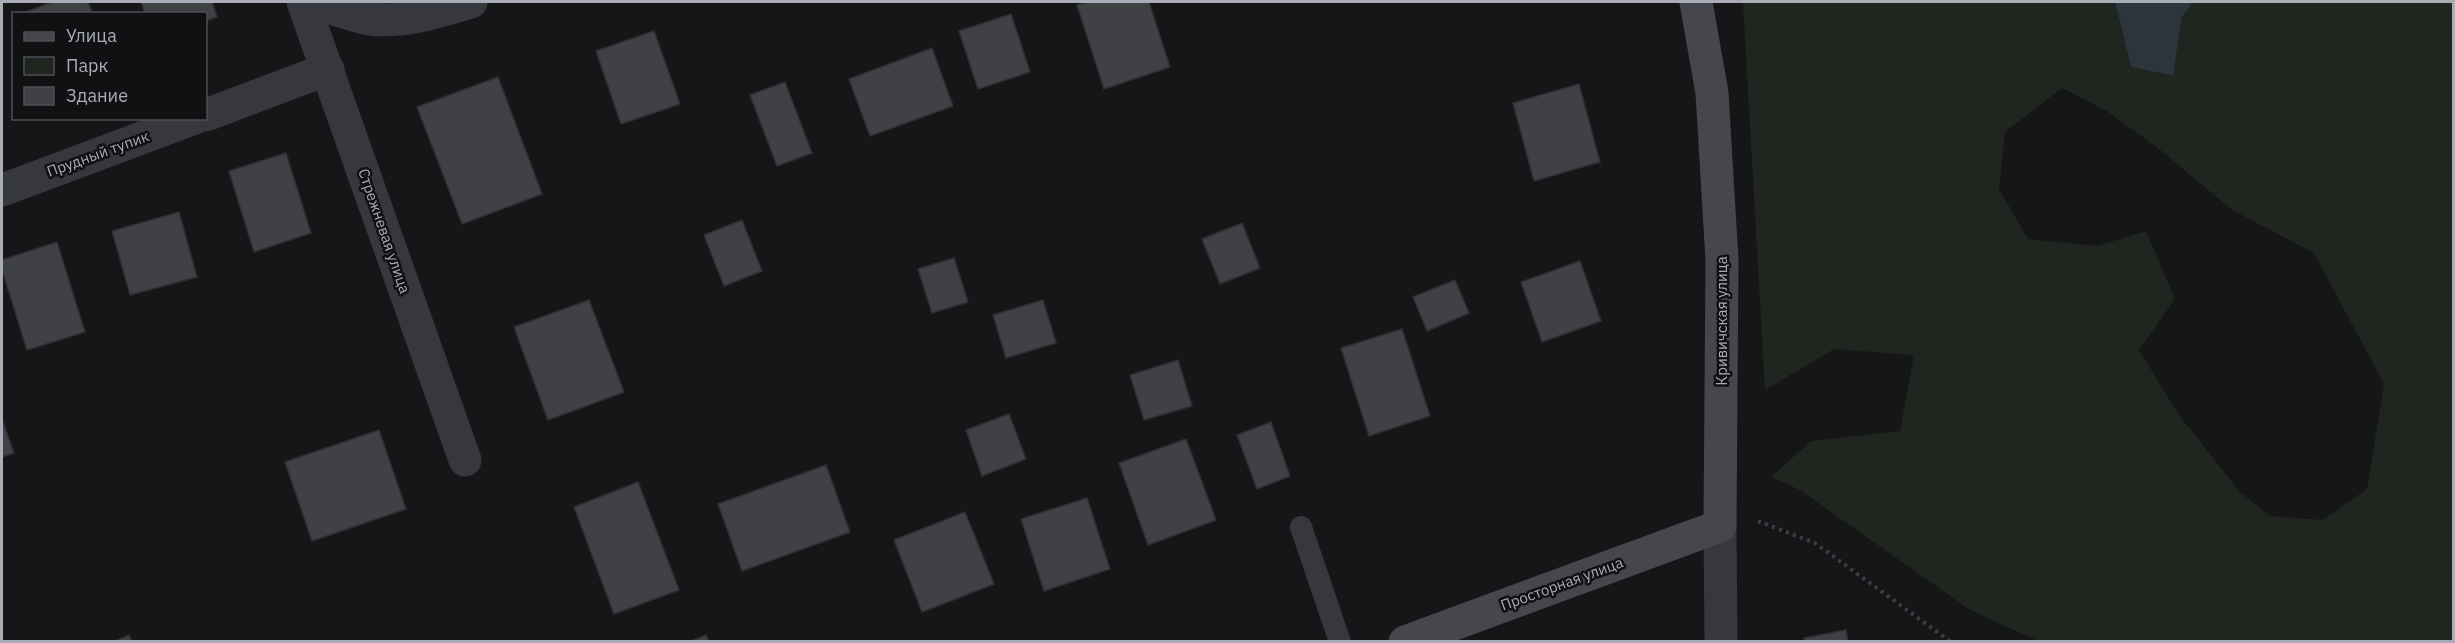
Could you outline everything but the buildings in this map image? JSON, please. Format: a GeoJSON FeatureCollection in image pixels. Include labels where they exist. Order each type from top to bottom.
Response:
{"type":"FeatureCollection","features":[{"type":"Feature","properties":{"kind":"street","name":"Стрежневая улица"},"geometry":{"type":"LineString","coordinates":[[303,2],[465,460]]}},
{"type":"Feature","properties":{"kind":"street"},"geometry":{"type":"LineString","coordinates":[[312,2],[369,19],[410,18],[437,13],[471,2]]}},
{"type":"Feature","properties":{"kind":"street","name":"Кривичская улица"},"geometry":{"type":"LineString","coordinates":[[1696,2],[1712,93],[1722,260],[1720,642]]}},
{"type":"Feature","properties":{"kind":"street"},"geometry":{"type":"LineString","coordinates":[[207,115],[328,69]]}},
{"type":"Feature","properties":{"kind":"street","name":"Прудный тупик"},"geometry":{"type":"LineString","coordinates":[[2,190],[190,120]]}},
{"type":"Feature","properties":{"kind":"street","name":"Просторная улица"},"geometry":{"type":"LineString","coordinates":[[1405,642],[1720,516]]}},
{"type":"Feature","properties":{"kind":"lane"},"geometry":{"type":"LineString","coordinates":[[1301,527],[1340,642]]}},
{"type":"Feature","properties":{"kind":"path"},"geometry":{"type":"LineString","coordinates":[[1720,516],[1815,543],[1951,642]]}},
{"type":"Feature","properties":{"kind":"green space"},"geometry":{"type":"Polygon","coordinates":[[[1743,2],[2115,2],[2131,67],[2173,76],[2182,17],[2193,2],[2453,2],[2453,641],[2038,641],[1970,610],[1800,490],[1771,477],[1811,441],[1900,431],[1914,355],[1834,349],[1765,390],[1743,2]],[[2062,88],[2005,132],[1999,189],[2028,239],[2097,246],[2146,231],[2175,299],[2139,350],[2179,415],[2239,491],[2269,516],[2323,520],[2367,489],[2384,384],[2314,253],[2232,210],[2159,149],[2107,111],[2062,88]]]}},
{"type":"Feature","properties":{"kind":"shaded area"},"geometry":{"type":"Polygon","coordinates":[[[2115,2],[2193,2],[2182,17],[2173,76],[2131,67],[2115,2]]]}}]}
